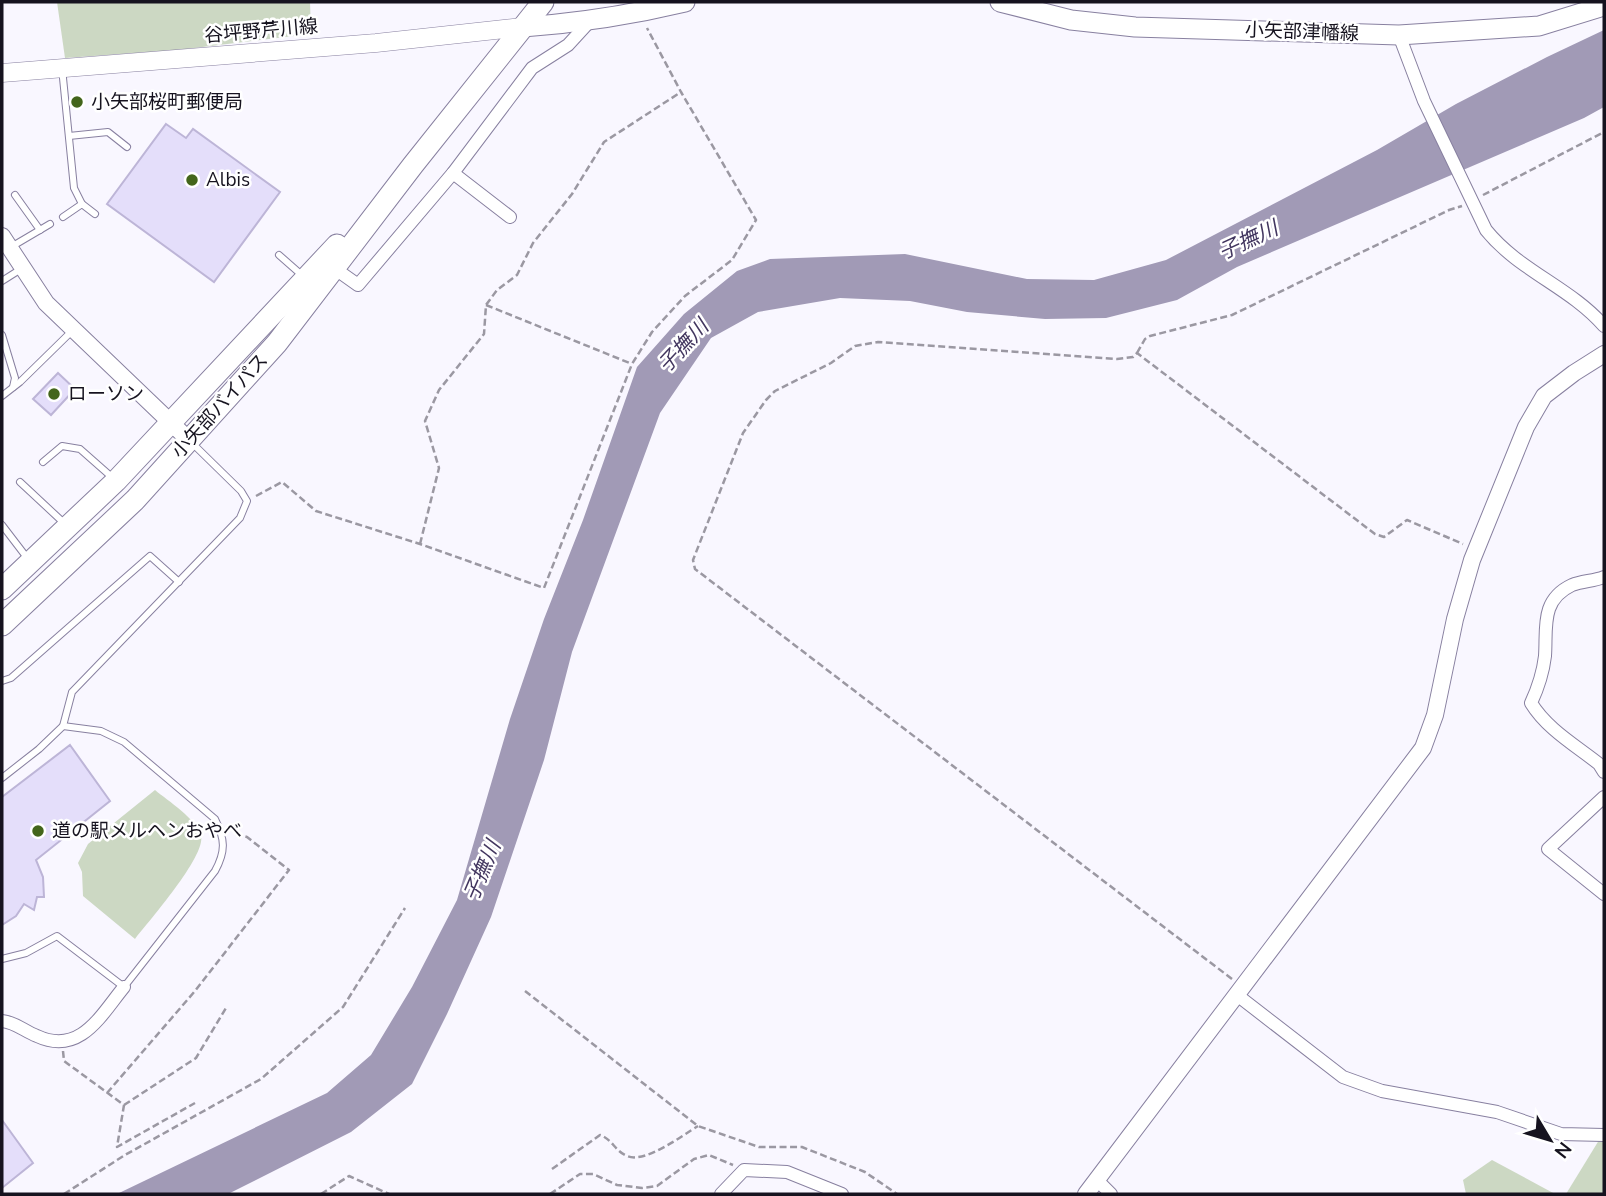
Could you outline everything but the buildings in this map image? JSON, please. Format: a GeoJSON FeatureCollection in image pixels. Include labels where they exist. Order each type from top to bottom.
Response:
{"type":"FeatureCollection","features":[{"type":"Feature","properties":{"kind":"highway","name":"小矢部バイパス"},"geometry":{"type":"LineString","coordinates":[[2,625],[135,500],[277,343],[413,165],[543,2]]}},
{"type":"Feature","properties":{"kind":"highway","name":"小矢部バイパス"},"geometry":{"type":"LineString","coordinates":[[2,589],[116,481],[413,165]]}},
{"type":"Feature","properties":{"kind":"main road"},"geometry":{"type":"LineString","coordinates":[[523,27],[590,21],[685,2]]}},
{"type":"Feature","properties":{"kind":"main road","name":"小矢部津幡線"},"geometry":{"type":"LineString","coordinates":[[1000,2],[1070,20],[1135,27],[1399,35],[1539,26],[1604,6]]}},
{"type":"Feature","properties":{"kind":"main road","name":"谷坪野芹川線"},"geometry":{"type":"LineString","coordinates":[[2,73],[376,43],[523,27]]}},
{"type":"Feature","properties":{"kind":"street"},"geometry":{"type":"LineString","coordinates":[[334,268],[358,285],[453,173],[532,68],[568,45],[590,21]]}},
{"type":"Feature","properties":{"kind":"street"},"geometry":{"type":"LineString","coordinates":[[1399,35],[1423,101],[1486,230],[1499,247],[1523,266],[1575,298],[1604,326]]}},
{"type":"Feature","properties":{"kind":"street"},"geometry":{"type":"LineString","coordinates":[[453,173],[510,218]]}},
{"type":"Feature","properties":{"kind":"street"},"geometry":{"type":"LineString","coordinates":[[5,242],[46,303],[190,441]]}},
{"type":"Feature","properties":{"kind":"street"},"geometry":{"type":"LineString","coordinates":[[1086,1194],[1423,748],[1434,715],[1455,619],[1476,550],[1526,427],[1544,396],[1604,354]]}},
{"type":"Feature","properties":{"kind":"street"},"geometry":{"type":"LineString","coordinates":[[1604,578],[1571,586],[1552,602],[1546,615],[1545,657],[1540,683],[1531,703],[1538,716],[1599,764],[1604,772]]}},
{"type":"Feature","properties":{"kind":"street"},"geometry":{"type":"LineString","coordinates":[[1604,797],[1548,849],[1604,894]]}},
{"type":"Feature","properties":{"kind":"street"},"geometry":{"type":"LineString","coordinates":[[2,1019],[38,1037],[73,1041],[88,1031],[124,987]]}},
{"type":"Feature","properties":{"kind":"street"},"geometry":{"type":"LineString","coordinates":[[1240,991],[1343,1077],[1360,1084],[1449,1105],[1496,1112],[1561,1134],[1604,1135]]}},
{"type":"Feature","properties":{"kind":"street"},"geometry":{"type":"LineString","coordinates":[[721,1194],[744,1170],[787,1172],[842,1194]]}},
{"type":"Feature","properties":{"kind":"street"},"geometry":{"type":"LineString","coordinates":[[1097,1180],[1111,1194]]}},
{"type":"Feature","properties":{"kind":"lane"},"geometry":{"type":"LineString","coordinates":[[62,68],[74,188],[82,204],[94,214]]}},
{"type":"Feature","properties":{"kind":"lane"},"geometry":{"type":"LineString","coordinates":[[69,136],[108,132],[127,147]]}},
{"type":"Feature","properties":{"kind":"lane"},"geometry":{"type":"LineString","coordinates":[[15,195],[40,230]]}},
{"type":"Feature","properties":{"kind":"lane"},"geometry":{"type":"LineString","coordinates":[[63,216],[82,204]]}},
{"type":"Feature","properties":{"kind":"lane"},"geometry":{"type":"LineString","coordinates":[[5,242],[50,224]]}},
{"type":"Feature","properties":{"kind":"lane"},"geometry":{"type":"LineString","coordinates":[[279,255],[306,278]]}},
{"type":"Feature","properties":{"kind":"lane"},"geometry":{"type":"LineString","coordinates":[[2,281],[22,268]]}},
{"type":"Feature","properties":{"kind":"lane"},"geometry":{"type":"LineString","coordinates":[[2,396],[73,329]]}},
{"type":"Feature","properties":{"kind":"lane"},"geometry":{"type":"LineString","coordinates":[[2,335],[15,378],[13,387]]}},
{"type":"Feature","properties":{"kind":"lane"},"geometry":{"type":"LineString","coordinates":[[2,778],[39,750],[64,726],[72,692],[240,518],[247,501],[190,441]]}},
{"type":"Feature","properties":{"kind":"lane"},"geometry":{"type":"LineString","coordinates":[[43,462],[62,446],[80,449],[116,481]]}},
{"type":"Feature","properties":{"kind":"lane"},"geometry":{"type":"LineString","coordinates":[[20,482],[68,527]]}},
{"type":"Feature","properties":{"kind":"lane"},"geometry":{"type":"LineString","coordinates":[[2,525],[31,563]]}},
{"type":"Feature","properties":{"kind":"lane"},"geometry":{"type":"LineString","coordinates":[[2,681],[11,678],[150,556],[179,582]]}},
{"type":"Feature","properties":{"kind":"lane"},"geometry":{"type":"LineString","coordinates":[[2,959],[26,953],[57,936],[124,987],[215,871],[223,857],[223,835],[215,818],[124,742],[101,731],[64,726]]}},
{"type":"Feature","properties":{"kind":"path"},"geometry":{"type":"LineString","coordinates":[[247,501],[282,482],[316,511],[544,588],[632,364],[652,332],[685,296],[732,260],[756,220],[681,92],[639,13]]}},
{"type":"Feature","properties":{"kind":"path"},"geometry":{"type":"LineString","coordinates":[[420,544],[439,468],[425,421],[439,390],[484,334],[486,305],[496,290],[517,275],[533,243],[572,194],[604,142],[681,92]]}},
{"type":"Feature","properties":{"kind":"path"},"geometry":{"type":"LineString","coordinates":[[1240,991],[695,569],[693,560],[732,458],[743,433],[775,391],[831,363],[855,346],[878,342],[1117,359],[1133,357],[1150,336],[1232,315],[1471,201],[1604,132]]}},
{"type":"Feature","properties":{"kind":"path"},"geometry":{"type":"LineString","coordinates":[[486,305],[632,364]]}},
{"type":"Feature","properties":{"kind":"path"},"geometry":{"type":"LineString","coordinates":[[1138,353],[1375,534],[1384,537],[1407,520],[1476,550]]}},
{"type":"Feature","properties":{"kind":"path"},"geometry":{"type":"LineString","coordinates":[[107,1093],[195,991],[289,870],[247,836],[232,833],[223,835]]}},
{"type":"Feature","properties":{"kind":"path"},"geometry":{"type":"LineString","coordinates":[[64,1194],[125,1155],[261,1079],[343,1007],[405,908]]}},
{"type":"Feature","properties":{"kind":"path"},"geometry":{"type":"LineString","coordinates":[[525,991],[698,1126],[759,1147],[802,1147],[865,1172],[897,1194]]}},
{"type":"Feature","properties":{"kind":"path"},"geometry":{"type":"LineString","coordinates":[[195,1103],[117,1147],[124,1105],[196,1058],[226,1007]]}},
{"type":"Feature","properties":{"kind":"path"},"geometry":{"type":"LineString","coordinates":[[62,1041],[64,1060],[124,1105]]}},
{"type":"Feature","properties":{"kind":"path"},"geometry":{"type":"LineString","coordinates":[[552,1169],[600,1135],[609,1138],[626,1156],[636,1157],[663,1147],[698,1126]]}},
{"type":"Feature","properties":{"kind":"path"},"geometry":{"type":"LineString","coordinates":[[550,1194],[580,1174],[593,1174],[617,1185],[657,1186],[694,1158],[709,1155],[744,1170]]}},
{"type":"Feature","properties":{"kind":"path"},"geometry":{"type":"LineString","coordinates":[[321,1194],[349,1176],[389,1194]]}},
{"type":"Feature","properties":{"kind":"green space"},"geometry":{"type":"Polygon","coordinates":[[[57,2],[310,2],[311,34],[178,50],[65,58],[57,2]]]}},
{"type":"Feature","properties":{"kind":"green space"},"geometry":{"type":"Polygon","coordinates":[[[155,790],[194,823],[201,836],[200,845],[186,873],[135,939],[83,896],[82,872],[78,863],[88,844],[155,790]]]}},
{"type":"Feature","properties":{"kind":"green space"},"geometry":{"type":"Polygon","coordinates":[[[1604,1132],[1604,1194],[1566,1194],[1604,1132]]]}},
{"type":"Feature","properties":{"kind":"green space"},"geometry":{"type":"Polygon","coordinates":[[[1492,1160],[1555,1194],[1466,1194],[1463,1180],[1492,1160]]]}},
{"type":"Feature","properties":{"kind":"water","name":"子撫川"},"geometry":{"type":"Polygon","coordinates":[[[1604,30],[1604,107],[1237,267],[1177,300],[1106,318],[1045,319],[967,312],[910,301],[840,298],[758,312],[711,338],[660,413],[572,652],[544,760],[491,917],[412,1084],[351,1132],[228,1194],[117,1194],[327,1093],[371,1055],[412,987],[457,900],[510,719],[637,367],[684,314],[737,271],[770,259],[905,254],[1027,279],[1094,280],[1166,260],[1377,150],[1456,104],[1604,30]]]}},
{"type":"Feature","properties":{"kind":"place","name":"小矢部桜町郵便局"},"geometry":{"type":"Point","coordinates":[77,102]}},
{"type":"Feature","properties":{"kind":"place","name":"Albis"},"geometry":{"type":"Point","coordinates":[192,180]}},
{"type":"Feature","properties":{"kind":"place","name":"ローソン"},"geometry":{"type":"Point","coordinates":[54,394]}},
{"type":"Feature","properties":{"kind":"place","name":"道の駅メルヘンおやべ"},"geometry":{"type":"Point","coordinates":[38,831]}}]}
